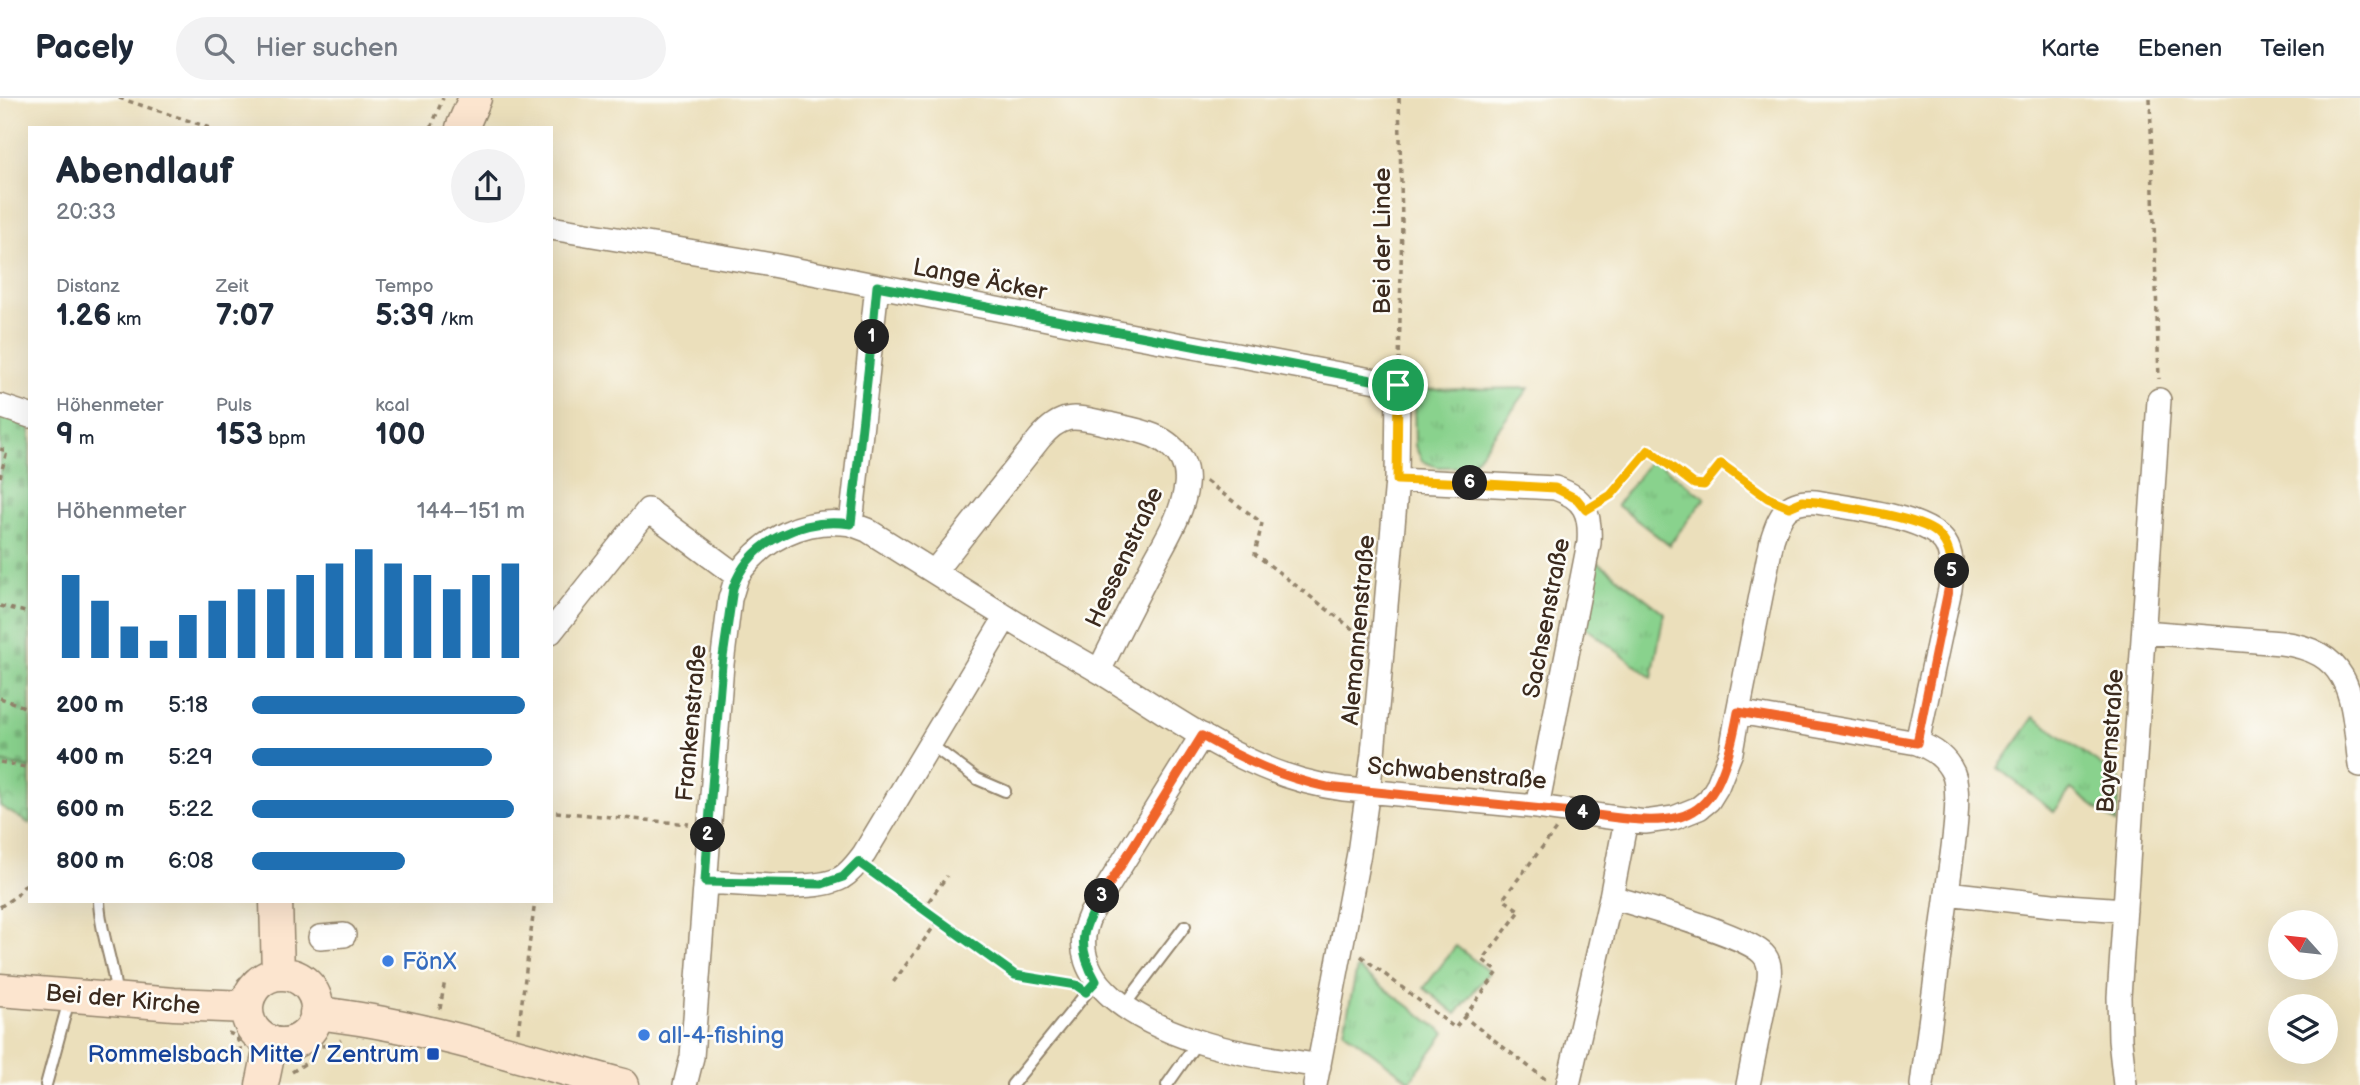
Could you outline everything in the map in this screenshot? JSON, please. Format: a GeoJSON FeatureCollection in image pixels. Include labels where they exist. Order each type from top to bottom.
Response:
{"type":"FeatureCollection","features":[{"type":"Feature","properties":{"kind":"main road"},"geometry":{"type":"LineString","coordinates":[[463,126],[475,98]]}},
{"type":"Feature","properties":{"kind":"main road"},"geometry":{"type":"LineString","coordinates":[[276,903],[278,974]]}},
{"type":"Feature","properties":{"kind":"main road"},"geometry":{"type":"LineString","coordinates":[[267,1065],[258,1034],[233,1007],[252,992],[256,985],[278,974],[295,977],[309,988],[316,1004],[331,1015],[435,1035],[623,1085]]}},
{"type":"Feature","properties":{"kind":"main road","name":"Bei der Kirche"},"geometry":{"type":"LineString","coordinates":[[0,990],[233,1007]]}},
{"type":"Feature","properties":{"kind":"main road"},"geometry":{"type":"LineString","coordinates":[[267,1065],[286,1043],[301,1038],[311,1027],[331,1015]]}},
{"type":"Feature","properties":{"kind":"street","name":"Lange Äcker"},"geometry":{"type":"LineString","coordinates":[[553,228],[677,248],[1398,385]]}},
{"type":"Feature","properties":{"kind":"street"},"geometry":{"type":"LineString","coordinates":[[851,524],[877,286]]}},
{"type":"Feature","properties":{"kind":"street","name":"Alemannenstraße"},"geometry":{"type":"LineString","coordinates":[[1317,1075],[1369,791],[1384,653],[1397,480],[1398,385]]}},
{"type":"Feature","properties":{"kind":"street","name":"Bayernstraße"},"geometry":{"type":"LineString","coordinates":[[2125,1085],[2119,1020],[2159,400]]}},
{"type":"Feature","properties":{"kind":"street"},"geometry":{"type":"LineString","coordinates":[[0,405],[28,415]]}},
{"type":"Feature","properties":{"kind":"street","name":"Hessenstraße"},"geometry":{"type":"LineString","coordinates":[[934,572],[1040,438],[1051,425],[1060,420],[1080,418],[1143,432],[1167,443],[1185,466],[1186,486],[1176,517],[1098,671]]}},
{"type":"Feature","properties":{"kind":"street","name":"Sachsenstraße"},"geometry":{"type":"LineString","coordinates":[[1397,480],[1555,488],[1577,499],[1586,510],[1590,525],[1589,543],[1537,807]]}},
{"type":"Feature","properties":{"kind":"street"},"geometry":{"type":"LineString","coordinates":[[1789,507],[1803,501],[1816,502],[1903,519],[1930,528],[1947,545],[1952,571],[1950,589],[1917,743]]}},
{"type":"Feature","properties":{"kind":"street","name":"Schwabenstraße"},"geometry":{"type":"LineString","coordinates":[[851,524],[867,530],[1202,736],[1243,759],[1274,772],[1327,787],[1537,807],[1646,822],[1674,818],[1699,808],[1709,800],[1724,771],[1731,752],[1772,540],[1778,520],[1789,507]]}},
{"type":"Feature","properties":{"kind":"street"},"geometry":{"type":"LineString","coordinates":[[553,629],[648,510],[737,576]]}},
{"type":"Feature","properties":{"kind":"street","name":"Frankenstraße"},"geometry":{"type":"LineString","coordinates":[[685,1085],[692,1057],[728,614],[737,576],[758,550],[800,527],[829,522],[851,524]]}},
{"type":"Feature","properties":{"kind":"street"},"geometry":{"type":"LineString","coordinates":[[705,882],[822,884],[843,877],[858,862],[1006,617]]}},
{"type":"Feature","properties":{"kind":"street"},"geometry":{"type":"LineString","coordinates":[[2144,632],[2281,643],[2317,652],[2334,666],[2350,695],[2360,765]]}},
{"type":"Feature","properties":{"kind":"street"},"geometry":{"type":"LineString","coordinates":[[1738,712],[1917,743],[1927,746],[1943,759],[1954,774],[1956,802],[1947,893],[1922,1085]]}},
{"type":"Feature","properties":{"kind":"street"},"geometry":{"type":"LineString","coordinates":[[1202,736],[1084,927],[1083,949],[1090,970],[1091,987],[1162,1027],[1198,1041],[1317,1075]]}},
{"type":"Feature","properties":{"kind":"street"},"geometry":{"type":"LineString","coordinates":[[1568,1085],[1626,820]]}},
{"type":"Feature","properties":{"kind":"street"},"geometry":{"type":"LineString","coordinates":[[1947,893],[2125,910]]}},
{"type":"Feature","properties":{"kind":"street"},"geometry":{"type":"LineString","coordinates":[[1611,897],[1734,938],[1765,955],[1770,970],[1769,980],[1748,1085]]}},
{"type":"Feature","properties":{"kind":"street"},"geometry":{"type":"LineString","coordinates":[[320,937],[344,935]]}},
{"type":"Feature","properties":{"kind":"lane"},"geometry":{"type":"LineString","coordinates":[[930,744],[977,779],[1005,791]]}},
{"type":"Feature","properties":{"kind":"lane"},"geometry":{"type":"LineString","coordinates":[[99,903],[102,936],[113,972],[116,998]]}},
{"type":"Feature","properties":{"kind":"lane"},"geometry":{"type":"LineString","coordinates":[[1125,1006],[1185,926]]}},
{"type":"Feature","properties":{"kind":"lane"},"geometry":{"type":"LineString","coordinates":[[1013,1085],[1091,987]]}},
{"type":"Feature","properties":{"kind":"lane"},"geometry":{"type":"LineString","coordinates":[[46,1085],[71,994]]}},
{"type":"Feature","properties":{"kind":"lane"},"geometry":{"type":"LineString","coordinates":[[1167,1085],[1198,1041]]}},
{"type":"Feature","properties":{"kind":"path"},"geometry":{"type":"LineString","coordinates":[[119,98],[205,126]]}},
{"type":"Feature","properties":{"kind":"path"},"geometry":{"type":"LineString","coordinates":[[432,126],[443,98]]}},
{"type":"Feature","properties":{"kind":"path","name":"Bei der Linde"},"geometry":{"type":"LineString","coordinates":[[1398,385],[1402,222],[1399,98]]}},
{"type":"Feature","properties":{"kind":"path"},"geometry":{"type":"LineString","coordinates":[[2150,98],[2159,400]]}},
{"type":"Feature","properties":{"kind":"path"},"geometry":{"type":"LineString","coordinates":[[0,449],[7,451],[0,477]]}},
{"type":"Feature","properties":{"kind":"path"},"geometry":{"type":"LineString","coordinates":[[1586,510],[1611,495],[1649,450],[1694,484],[1704,485],[1721,464],[1768,498],[1789,507]]}},
{"type":"Feature","properties":{"kind":"path"},"geometry":{"type":"LineString","coordinates":[[1185,466],[1262,523],[1255,554],[1384,653]]}},
{"type":"Feature","properties":{"kind":"path"},"geometry":{"type":"LineString","coordinates":[[0,606],[28,613]]}},
{"type":"Feature","properties":{"kind":"path"},"geometry":{"type":"LineString","coordinates":[[0,698],[28,708]]}},
{"type":"Feature","properties":{"kind":"path"},"geometry":{"type":"LineString","coordinates":[[0,762],[28,768]]}},
{"type":"Feature","properties":{"kind":"path"},"geometry":{"type":"LineString","coordinates":[[1342,941],[1455,1028],[1498,972],[1483,960],[1520,911],[1503,899],[1571,811]]}},
{"type":"Feature","properties":{"kind":"path"},"geometry":{"type":"LineString","coordinates":[[556,812],[709,826]]}},
{"type":"Feature","properties":{"kind":"path"},"geometry":{"type":"LineString","coordinates":[[858,862],[1015,975],[1091,987]]}},
{"type":"Feature","properties":{"kind":"path"},"geometry":{"type":"LineString","coordinates":[[923,909],[947,876]]}},
{"type":"Feature","properties":{"kind":"path"},"geometry":{"type":"LineString","coordinates":[[0,907],[17,895],[28,881]]}},
{"type":"Feature","properties":{"kind":"path"},"geometry":{"type":"LineString","coordinates":[[514,1056],[535,903]]}},
{"type":"Feature","properties":{"kind":"path"},"geometry":{"type":"LineString","coordinates":[[892,985],[938,921]]}},
{"type":"Feature","properties":{"kind":"path"},"geometry":{"type":"LineString","coordinates":[[233,1007],[218,1032],[233,1034],[238,1040],[241,1063],[267,1065],[291,1072],[306,1063],[320,1046],[338,1043],[342,1038],[331,1015]]}},
{"type":"Feature","properties":{"kind":"path"},"geometry":{"type":"LineString","coordinates":[[1464,1017],[1554,1085]]}},
{"type":"Feature","properties":{"kind":"green space"},"geometry":{"type":"Polygon","coordinates":[[[1529,388],[1470,467],[1437,467],[1422,461],[1415,446],[1414,390],[1529,388]]]}},
{"type":"Feature","properties":{"kind":"green space"},"geometry":{"type":"Polygon","coordinates":[[[0,406],[28,415],[28,768],[0,762],[0,406]]]}},
{"type":"Feature","properties":{"kind":"green space"},"geometry":{"type":"Polygon","coordinates":[[[1652,458],[1705,498],[1669,545],[1617,505],[1652,458]]]}},
{"type":"Feature","properties":{"kind":"green space"},"geometry":{"type":"Polygon","coordinates":[[[1597,561],[1664,613],[1652,678],[1584,626],[1597,561]]]}},
{"type":"Feature","properties":{"kind":"green space"},"geometry":{"type":"Polygon","coordinates":[[[2034,717],[2120,779],[2116,823],[2071,789],[2054,812],[1998,768],[2034,717]]]}},
{"type":"Feature","properties":{"kind":"green space"},"geometry":{"type":"Polygon","coordinates":[[[0,762],[28,768],[28,823],[0,806],[0,762]]]}},
{"type":"Feature","properties":{"kind":"green space"},"geometry":{"type":"Polygon","coordinates":[[[1456,946],[1489,972],[1456,1014],[1424,988],[1456,946]]]}},
{"type":"Feature","properties":{"kind":"green space"},"geometry":{"type":"Polygon","coordinates":[[[1357,968],[1445,1033],[1410,1081],[1344,1031],[1357,968]]]}},
{"type":"Feature","properties":{"kind":"place","name":"FönX"},"geometry":{"type":"Point","coordinates":[388,961]}},
{"type":"Feature","properties":{"kind":"place","name":"all-4-fishing"},"geometry":{"type":"Point","coordinates":[644,1035]}},
{"type":"Feature","properties":{"kind":"place","name":"Rommelsbach Mitte / Zentrum"},"geometry":{"type":"Point","coordinates":[433,1054]}},
{"type":"Feature","properties":{"kind":"route"},"geometry":{"type":"LineString","coordinates":[[877,286],[1398,385],[1397,480],[1555,488],[1577,499],[1586,510],[1611,495],[1649,450],[1694,484],[1704,485],[1721,464],[1768,498],[1789,507],[1803,501],[1816,502],[1903,519],[1930,528],[1947,545],[1952,571],[1917,743],[1738,712],[1731,752],[1709,800],[1688,814],[1646,822],[1537,807],[1327,787],[1258,766],[1202,736],[1084,927],[1083,949],[1096,981],[1086,992],[1076,985],[1015,975],[858,862],[843,877],[822,884],[705,882],[722,664],[733,588],[737,576],[747,562],[766,544],[813,523],[851,524],[877,286]]}}]}
